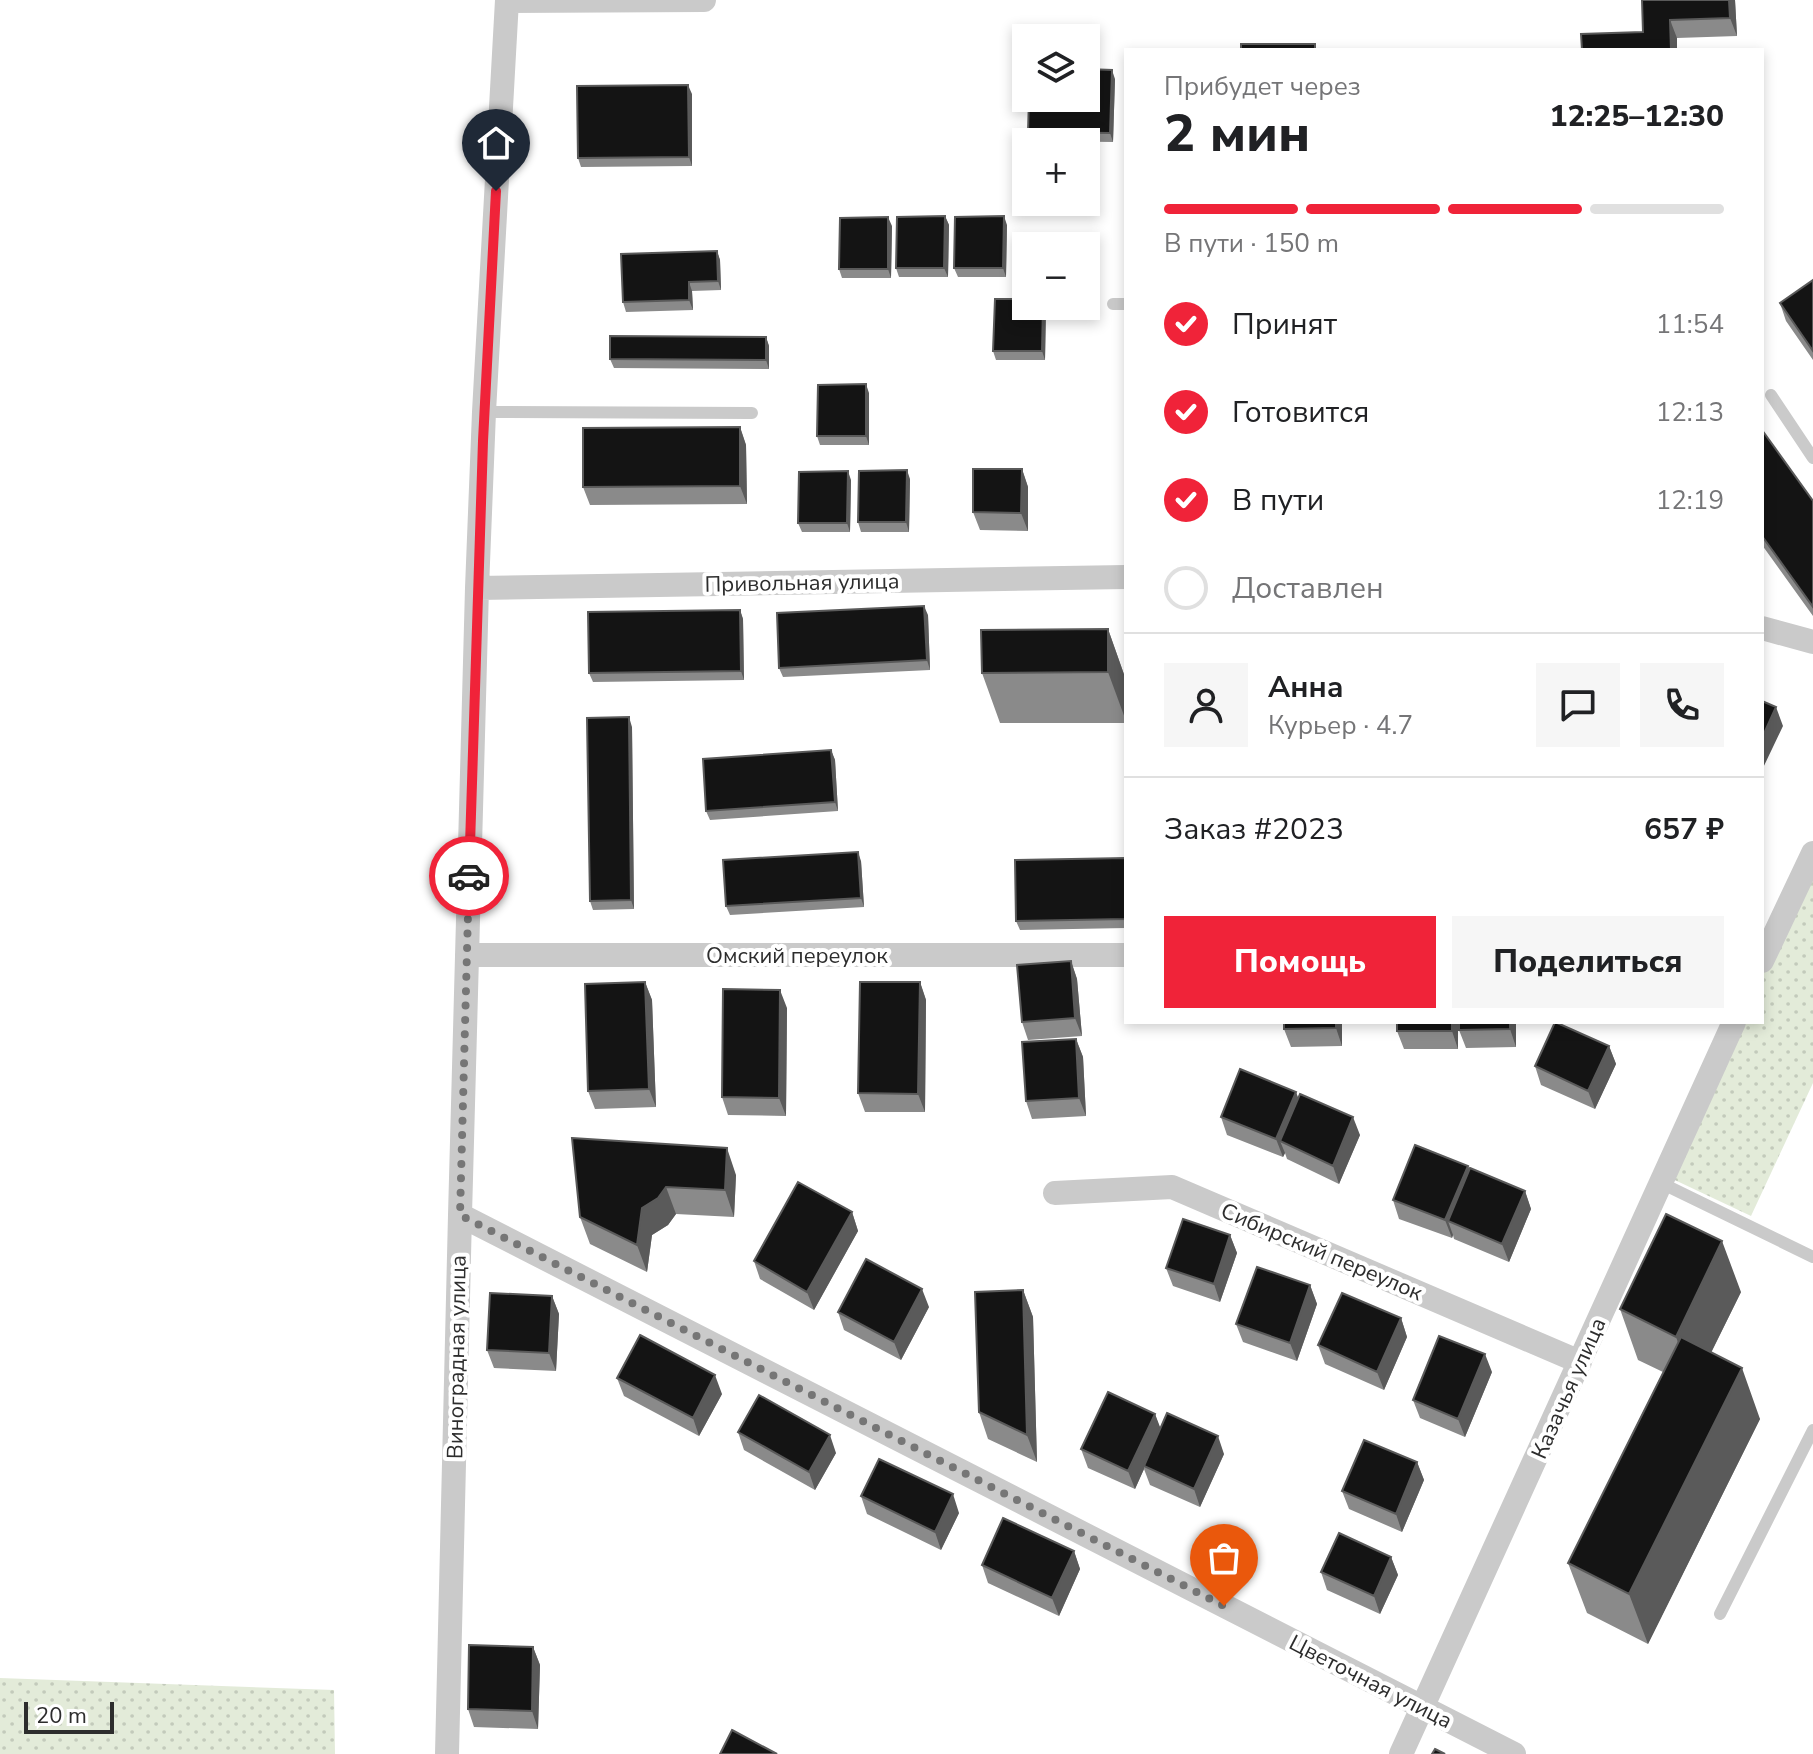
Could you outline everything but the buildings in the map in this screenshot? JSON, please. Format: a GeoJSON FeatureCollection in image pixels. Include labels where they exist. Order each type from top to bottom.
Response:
{"type":"FeatureCollection","features":[{"type":"Feature","properties":{"kind":"street"},"geometry":{"type":"LineString","coordinates":[[507,1],[704,0]]}},
{"type":"Feature","properties":{"kind":"street","name":"Виноградная улица"},"geometry":{"type":"LineString","coordinates":[[447,1754],[477,588],[507,1]]}},
{"type":"Feature","properties":{"kind":"street","name":"Привольная улица"},"geometry":{"type":"LineString","coordinates":[[477,588],[1124,577]]}},
{"type":"Feature","properties":{"kind":"street"},"geometry":{"type":"LineString","coordinates":[[1764,629],[1813,642]]}},
{"type":"Feature","properties":{"kind":"street"},"geometry":{"type":"LineString","coordinates":[[1764,955],[1813,853]]}},
{"type":"Feature","properties":{"kind":"street","name":"Омский переулок"},"geometry":{"type":"LineString","coordinates":[[467,955],[1124,955]]}},
{"type":"Feature","properties":{"kind":"street","name":"Казачья улица"},"geometry":{"type":"LineString","coordinates":[[1401,1754],[1733,1024]]}},
{"type":"Feature","properties":{"kind":"street","name":"Сибирский переулок"},"geometry":{"type":"LineString","coordinates":[[1055,1193],[1172,1187],[1580,1362]]}},
{"type":"Feature","properties":{"kind":"street","name":"Цветочная улица"},"geometry":{"type":"LineString","coordinates":[[460,1215],[1514,1754]]}},
{"type":"Feature","properties":{"kind":"lane"},"geometry":{"type":"LineString","coordinates":[[1771,395],[1813,458]]}},
{"type":"Feature","properties":{"kind":"lane"},"geometry":{"type":"LineString","coordinates":[[484,412],[752,413]]}},
{"type":"Feature","properties":{"kind":"lane"},"geometry":{"type":"LineString","coordinates":[[1661,1183],[1813,1257]]}},
{"type":"Feature","properties":{"kind":"lane"},"geometry":{"type":"LineString","coordinates":[[1720,1614],[1813,1430]]}},
{"type":"Feature","properties":{"kind":"green space"},"geometry":{"type":"Polygon","coordinates":[[[1813,854],[1813,1083],[1751,1216],[1662,1174],[1733,1024],[1764,1024],[1764,958],[1813,854]]]}},
{"type":"Feature","properties":{"kind":"green space"},"geometry":{"type":"Polygon","coordinates":[[[0,1678],[334,1690],[335,1754],[0,1754],[0,1678]]]}},
{"type":"Feature","properties":{"kind":"way so far"},"geometry":{"type":"LineString","coordinates":[[469,876],[460,1215],[1224,1606]]}},
{"type":"Feature","properties":{"kind":"route"},"geometry":{"type":"LineString","coordinates":[[469,876],[477,588],[496,191]]}}]}
